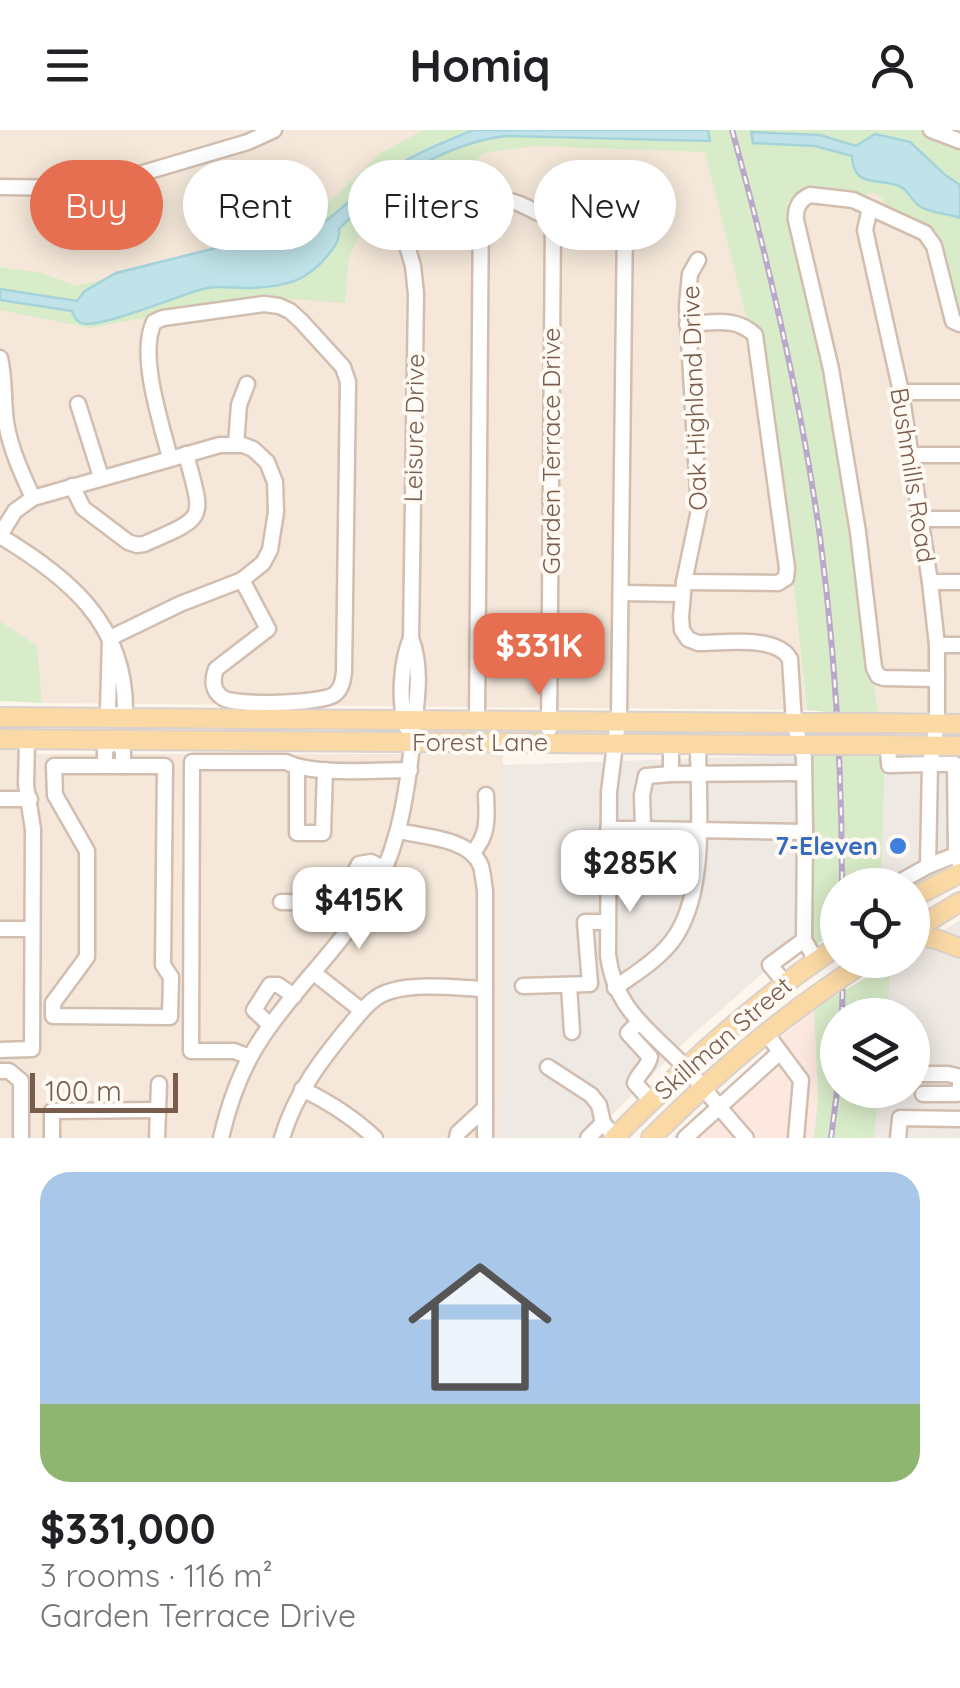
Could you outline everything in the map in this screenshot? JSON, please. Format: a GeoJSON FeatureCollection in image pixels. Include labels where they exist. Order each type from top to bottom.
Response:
{"type":"FeatureCollection","features":[{"type":"Feature","properties":{"kind":"main road","name":"Forest Lane"},"geometry":{"type":"LineString","coordinates":[[0,718],[960,724]]}},
{"type":"Feature","properties":{"kind":"main road"},"geometry":{"type":"LineString","coordinates":[[114,740],[116,718]]}},
{"type":"Feature","properties":{"kind":"main road","name":"Forest Lane"},"geometry":{"type":"LineString","coordinates":[[0,738],[805,744],[882,746],[958,758]]}},
{"type":"Feature","properties":{"kind":"main road"},"geometry":{"type":"LineString","coordinates":[[930,884],[959,861]]}},
{"type":"Feature","properties":{"kind":"main road"},"geometry":{"type":"LineString","coordinates":[[930,921],[960,902]]}},
{"type":"Feature","properties":{"kind":"main road"},"geometry":{"type":"LineString","coordinates":[[930,938],[960,948]]}},
{"type":"Feature","properties":{"kind":"main road","name":"Skillman Street"},"geometry":{"type":"LineString","coordinates":[[611,1133],[652,1101],[728,1028],[820,958]]}},
{"type":"Feature","properties":{"kind":"main road","name":"Skillman Street"},"geometry":{"type":"LineString","coordinates":[[650,1138],[766,1033],[841,978]]}},
{"type":"Feature","properties":{"kind":"main road"},"geometry":{"type":"LineString","coordinates":[[781,985],[794,1010]]}},
{"type":"Feature","properties":{"kind":"street"},"geometry":{"type":"LineString","coordinates":[[0,186],[102,186],[248,142],[274,130]]}},
{"type":"Feature","properties":{"kind":"street"},"geometry":{"type":"LineString","coordinates":[[931,130],[960,141]]}},
{"type":"Feature","properties":{"kind":"street"},"geometry":{"type":"LineString","coordinates":[[937,679],[884,678],[874,668],[858,532],[831,369],[796,220],[798,204],[810,196],[853,200],[925,233],[934,246],[954,320],[960,324]]}},
{"type":"Feature","properties":{"kind":"street","name":"Bushmills Road"},"geometry":{"type":"LineString","coordinates":[[870,208],[865,230],[902,392],[937,645],[937,724],[928,866]]}},
{"type":"Feature","properties":{"kind":"street","name":"Leisure Drive"},"geometry":{"type":"LineString","coordinates":[[220,1138],[236,1086],[250,1057],[270,1026],[357,918],[385,869],[399,832],[412,742],[404,659],[411,638],[416,294],[408,250]]}},
{"type":"Feature","properties":{"kind":"street"},"geometry":{"type":"LineString","coordinates":[[477,720],[481,250]]}},
{"type":"Feature","properties":{"kind":"street","name":"Garden Terrace Drive"},"geometry":{"type":"LineString","coordinates":[[549,742],[553,250]]}},
{"type":"Feature","properties":{"kind":"street"},"geometry":{"type":"LineString","coordinates":[[625,250],[619,722],[609,792],[608,955],[614,984],[624,1002],[746,1138]]}},
{"type":"Feature","properties":{"kind":"street","name":"Oak Highland Drive"},"geometry":{"type":"LineString","coordinates":[[698,260],[687,289],[687,324],[699,510],[683,588],[682,630],[688,639],[698,643],[767,643],[786,652],[790,659],[805,744],[804,940]]}},
{"type":"Feature","properties":{"kind":"street"},"geometry":{"type":"LineString","coordinates":[[170,458],[150,375],[150,334],[154,322],[264,304],[279,306],[301,320],[343,366],[348,382],[344,672],[335,694],[310,702],[235,701],[222,697],[213,684],[216,669],[268,630],[242,580]]}},
{"type":"Feature","properties":{"kind":"street"},"geometry":{"type":"LineString","coordinates":[[621,593],[778,583],[786,578],[754,336],[744,325],[733,322],[687,324]]}},
{"type":"Feature","properties":{"kind":"street"},"geometry":{"type":"LineString","coordinates":[[0,358],[7,428],[33,498]]}},
{"type":"Feature","properties":{"kind":"street"},"geometry":{"type":"LineString","coordinates":[[236,444],[240,405],[247,384]]}},
{"type":"Feature","properties":{"kind":"street"},"geometry":{"type":"LineString","coordinates":[[902,392],[960,392]]}},
{"type":"Feature","properties":{"kind":"street"},"geometry":{"type":"LineString","coordinates":[[78,404],[101,477]]}},
{"type":"Feature","properties":{"kind":"street"},"geometry":{"type":"LineString","coordinates":[[110,638],[242,580],[263,562],[270,550],[276,512],[275,482],[267,462],[253,449],[220,445],[33,498],[15,510],[0,535],[67,582],[110,638],[108,708],[116,718]]}},
{"type":"Feature","properties":{"kind":"street"},"geometry":{"type":"LineString","coordinates":[[72,486],[83,508],[128,542],[144,544],[188,525],[197,512],[186,454]]}},
{"type":"Feature","properties":{"kind":"street"},"geometry":{"type":"LineString","coordinates":[[912,455],[960,455]]}},
{"type":"Feature","properties":{"kind":"street"},"geometry":{"type":"LineString","coordinates":[[922,518],[960,519]]}},
{"type":"Feature","properties":{"kind":"street"},"geometry":{"type":"LineString","coordinates":[[930,582],[960,582]]}},
{"type":"Feature","properties":{"kind":"street"},"geometry":{"type":"LineString","coordinates":[[937,645],[960,645]]}},
{"type":"Feature","properties":{"kind":"street"},"geometry":{"type":"LineString","coordinates":[[335,694],[344,718]]}},
{"type":"Feature","properties":{"kind":"street"},"geometry":{"type":"LineString","coordinates":[[0,1050],[32,1049],[33,829],[26,785],[27,740]]}},
{"type":"Feature","properties":{"kind":"street"},"geometry":{"type":"LineString","coordinates":[[105,766],[105,750],[114,740],[123,750],[123,766]]}},
{"type":"Feature","properties":{"kind":"street"},"geometry":{"type":"LineString","coordinates":[[165,740],[165,766],[163,965],[171,977],[170,1017],[53,1016],[52,1003],[87,957],[87,850],[55,794],[54,766],[165,766]]}},
{"type":"Feature","properties":{"kind":"street"},"geometry":{"type":"LineString","coordinates":[[671,774],[672,744]]}},
{"type":"Feature","properties":{"kind":"street"},"geometry":{"type":"LineString","coordinates":[[523,986],[614,984],[652,962],[676,937],[697,882],[698,744]]}},
{"type":"Feature","properties":{"kind":"street"},"geometry":{"type":"LineString","coordinates":[[924,868],[959,861],[958,758]]}},
{"type":"Feature","properties":{"kind":"street"},"geometry":{"type":"LineString","coordinates":[[250,1057],[234,1051],[191,1050],[192,762],[286,762],[297,768],[326,770],[410,770]]}},
{"type":"Feature","properties":{"kind":"street"},"geometry":{"type":"LineString","coordinates":[[297,768],[297,833],[323,834],[326,770]]}},
{"type":"Feature","properties":{"kind":"street"},"geometry":{"type":"LineString","coordinates":[[643,829],[646,776],[804,773]]}},
{"type":"Feature","properties":{"kind":"street"},"geometry":{"type":"LineString","coordinates":[[472,852],[480,845],[487,824],[486,794]]}},
{"type":"Feature","properties":{"kind":"street"},"geometry":{"type":"LineString","coordinates":[[0,799],[30,799]]}},
{"type":"Feature","properties":{"kind":"street"},"geometry":{"type":"LineString","coordinates":[[608,829],[805,832]]}},
{"type":"Feature","properties":{"kind":"street"},"geometry":{"type":"LineString","coordinates":[[399,832],[460,845],[472,852],[480,866],[485,892],[485,1138]]}},
{"type":"Feature","properties":{"kind":"street"},"geometry":{"type":"LineString","coordinates":[[340,902],[359,864],[370,862],[385,869]]}},
{"type":"Feature","properties":{"kind":"street"},"geometry":{"type":"LineString","coordinates":[[280,902],[340,902],[357,918]]}},
{"type":"Feature","properties":{"kind":"street"},"geometry":{"type":"LineString","coordinates":[[590,984],[585,922],[608,922]]}},
{"type":"Feature","properties":{"kind":"street"},"geometry":{"type":"LineString","coordinates":[[0,928],[32,928]]}},
{"type":"Feature","properties":{"kind":"street"},"geometry":{"type":"LineString","coordinates":[[781,985],[770,965],[804,940],[820,949]]}},
{"type":"Feature","properties":{"kind":"street"},"geometry":{"type":"LineString","coordinates":[[314,973],[362,1010]]}},
{"type":"Feature","properties":{"kind":"street"},"geometry":{"type":"LineString","coordinates":[[270,1026],[254,1010],[270,985],[278,985],[294,996]]}},
{"type":"Feature","properties":{"kind":"street"},"geometry":{"type":"LineString","coordinates":[[569,986],[572,1032]]}},
{"type":"Feature","properties":{"kind":"street"},"geometry":{"type":"LineString","coordinates":[[282,1138],[302,1089],[323,1057],[379,995],[406,988],[485,989]]}},
{"type":"Feature","properties":{"kind":"street"},"geometry":{"type":"LineString","coordinates":[[640,1022],[628,1033],[650,1057],[635,1083],[652,1101]]}},
{"type":"Feature","properties":{"kind":"street"},"geometry":{"type":"LineString","coordinates":[[766,1033],[801,1080],[796,1138]]}},
{"type":"Feature","properties":{"kind":"street"},"geometry":{"type":"LineString","coordinates":[[685,1138],[780,1052]]}},
{"type":"Feature","properties":{"kind":"street"},"geometry":{"type":"LineString","coordinates":[[548,1067],[592,1095],[599,1105],[611,1133],[588,1138]]}},
{"type":"Feature","properties":{"kind":"street"},"geometry":{"type":"LineString","coordinates":[[0,1071],[9,1071],[21,1081],[21,1138]]}},
{"type":"Feature","properties":{"kind":"street"},"geometry":{"type":"LineString","coordinates":[[930,1074],[960,1077],[960,1090],[957,1094],[930,1094]]}},
{"type":"Feature","properties":{"kind":"street"},"geometry":{"type":"LineString","coordinates":[[158,1138],[159,1084]]}},
{"type":"Feature","properties":{"kind":"street"},"geometry":{"type":"LineString","coordinates":[[302,1089],[333,1104],[374,1138]]}},
{"type":"Feature","properties":{"kind":"street"},"geometry":{"type":"LineString","coordinates":[[457,1138],[485,1108]]}},
{"type":"Feature","properties":{"kind":"street"},"geometry":{"type":"LineString","coordinates":[[52,1138],[52,1111],[158,1110]]}},
{"type":"Feature","properties":{"kind":"street"},"geometry":{"type":"LineString","coordinates":[[898,1138],[900,1118],[960,1118]]}},
{"type":"Feature","properties":{"kind":"shaded area"},"geometry":{"type":"Polygon","coordinates":[[[0,130],[700,130],[747,320],[791,563],[807,710],[42,703],[0,698],[0,130]]]}},
{"type":"Feature","properties":{"kind":"shaded area"},"geometry":{"type":"Polygon","coordinates":[[[877,192],[936,235],[960,325],[960,717],[879,717],[838,417],[787,203],[815,193],[877,192]]]}},
{"type":"Feature","properties":{"kind":"shaded area"},"geometry":{"type":"Polygon","coordinates":[[[0,748],[40,754],[503,754],[499,1138],[0,1138],[0,748]]]}},
{"type":"Feature","properties":{"kind":"shaded area"},"geometry":{"type":"Polygon","coordinates":[[[960,752],[960,859],[930,872],[930,868],[820,868],[820,910],[797,943],[689,1038],[589,1138],[499,1138],[502,765],[960,752]]]}},
{"type":"Feature","properties":{"kind":"shaded area"},"geometry":{"type":"Polygon","coordinates":[[[960,920],[960,1138],[874,1138],[877,1108],[930,1108],[930,998],[889,998],[889,978],[930,978],[930,939],[960,920]]]}},
{"type":"Feature","properties":{"kind":"shaded area"},"geometry":{"type":"Polygon","coordinates":[[[814,1008],[818,1098],[814,1138],[673,1138],[814,1008]]]}},
{"type":"Feature","properties":{"kind":"green space"},"geometry":{"type":"Polygon","coordinates":[[[423,130],[922,130],[960,146],[960,317],[955,314],[934,239],[896,217],[877,194],[857,199],[817,194],[787,202],[838,417],[879,717],[807,710],[791,563],[747,320],[705,152],[535,146],[483,153],[477,160],[373,160],[423,130]]]}},
{"type":"Feature","properties":{"kind":"green space"},"geometry":{"type":"Polygon","coordinates":[[[348,184],[348,250],[352,250],[345,303],[291,299],[90,328],[0,310],[0,267],[42,273],[76,286],[152,269],[204,250],[328,250],[328,203],[348,184]]]}},
{"type":"Feature","properties":{"kind":"green space"},"geometry":{"type":"Polygon","coordinates":[[[0,621],[37,646],[42,703],[0,701],[0,621]]]}},
{"type":"Feature","properties":{"kind":"green space"},"geometry":{"type":"Polygon","coordinates":[[[885,752],[882,868],[820,868],[820,942],[811,948],[808,755],[885,752]]]}},
{"type":"Feature","properties":{"kind":"green space"},"geometry":{"type":"Polygon","coordinates":[[[866,978],[889,978],[889,998],[831,998],[866,978]]]}},
{"type":"Feature","properties":{"kind":"green space"},"geometry":{"type":"Polygon","coordinates":[[[820,1005],[820,1108],[877,1108],[874,1138],[814,1138],[818,1098],[814,1008],[820,1005]]]}},
{"type":"Feature","properties":{"kind":"water"},"geometry":{"type":"Polygon","coordinates":[[[473,130],[708,130],[710,141],[506,136],[460,147],[431,160],[408,160],[473,130]]]}},
{"type":"Feature","properties":{"kind":"water"},"geometry":{"type":"Polygon","coordinates":[[[751,132],[820,135],[856,146],[875,134],[910,142],[960,185],[960,218],[921,207],[899,186],[862,177],[853,166],[852,156],[815,146],[753,143],[751,132]]]}},
{"type":"Feature","properties":{"kind":"water"},"geometry":{"type":"Polygon","coordinates":[[[348,202],[348,220],[339,229],[328,255],[312,271],[285,284],[207,288],[89,324],[79,322],[72,311],[0,300],[0,289],[77,301],[85,291],[116,273],[208,250],[328,250],[328,219],[348,202]]]}},
{"type":"Feature","properties":{"kind":"railway"},"geometry":{"type":"LineString","coordinates":[[732,130],[783,332],[820,537],[837,711],[842,868]]}},
{"type":"Feature","properties":{"kind":"railway"},"geometry":{"type":"LineString","coordinates":[[842,998],[843,978]]}},
{"type":"Feature","properties":{"kind":"railway"},"geometry":{"type":"LineString","coordinates":[[831,1138],[835,1108]]}},
{"type":"Feature","properties":{"kind":"place","name":"7-Eleven"},"geometry":{"type":"Point","coordinates":[898,846]}}]}
